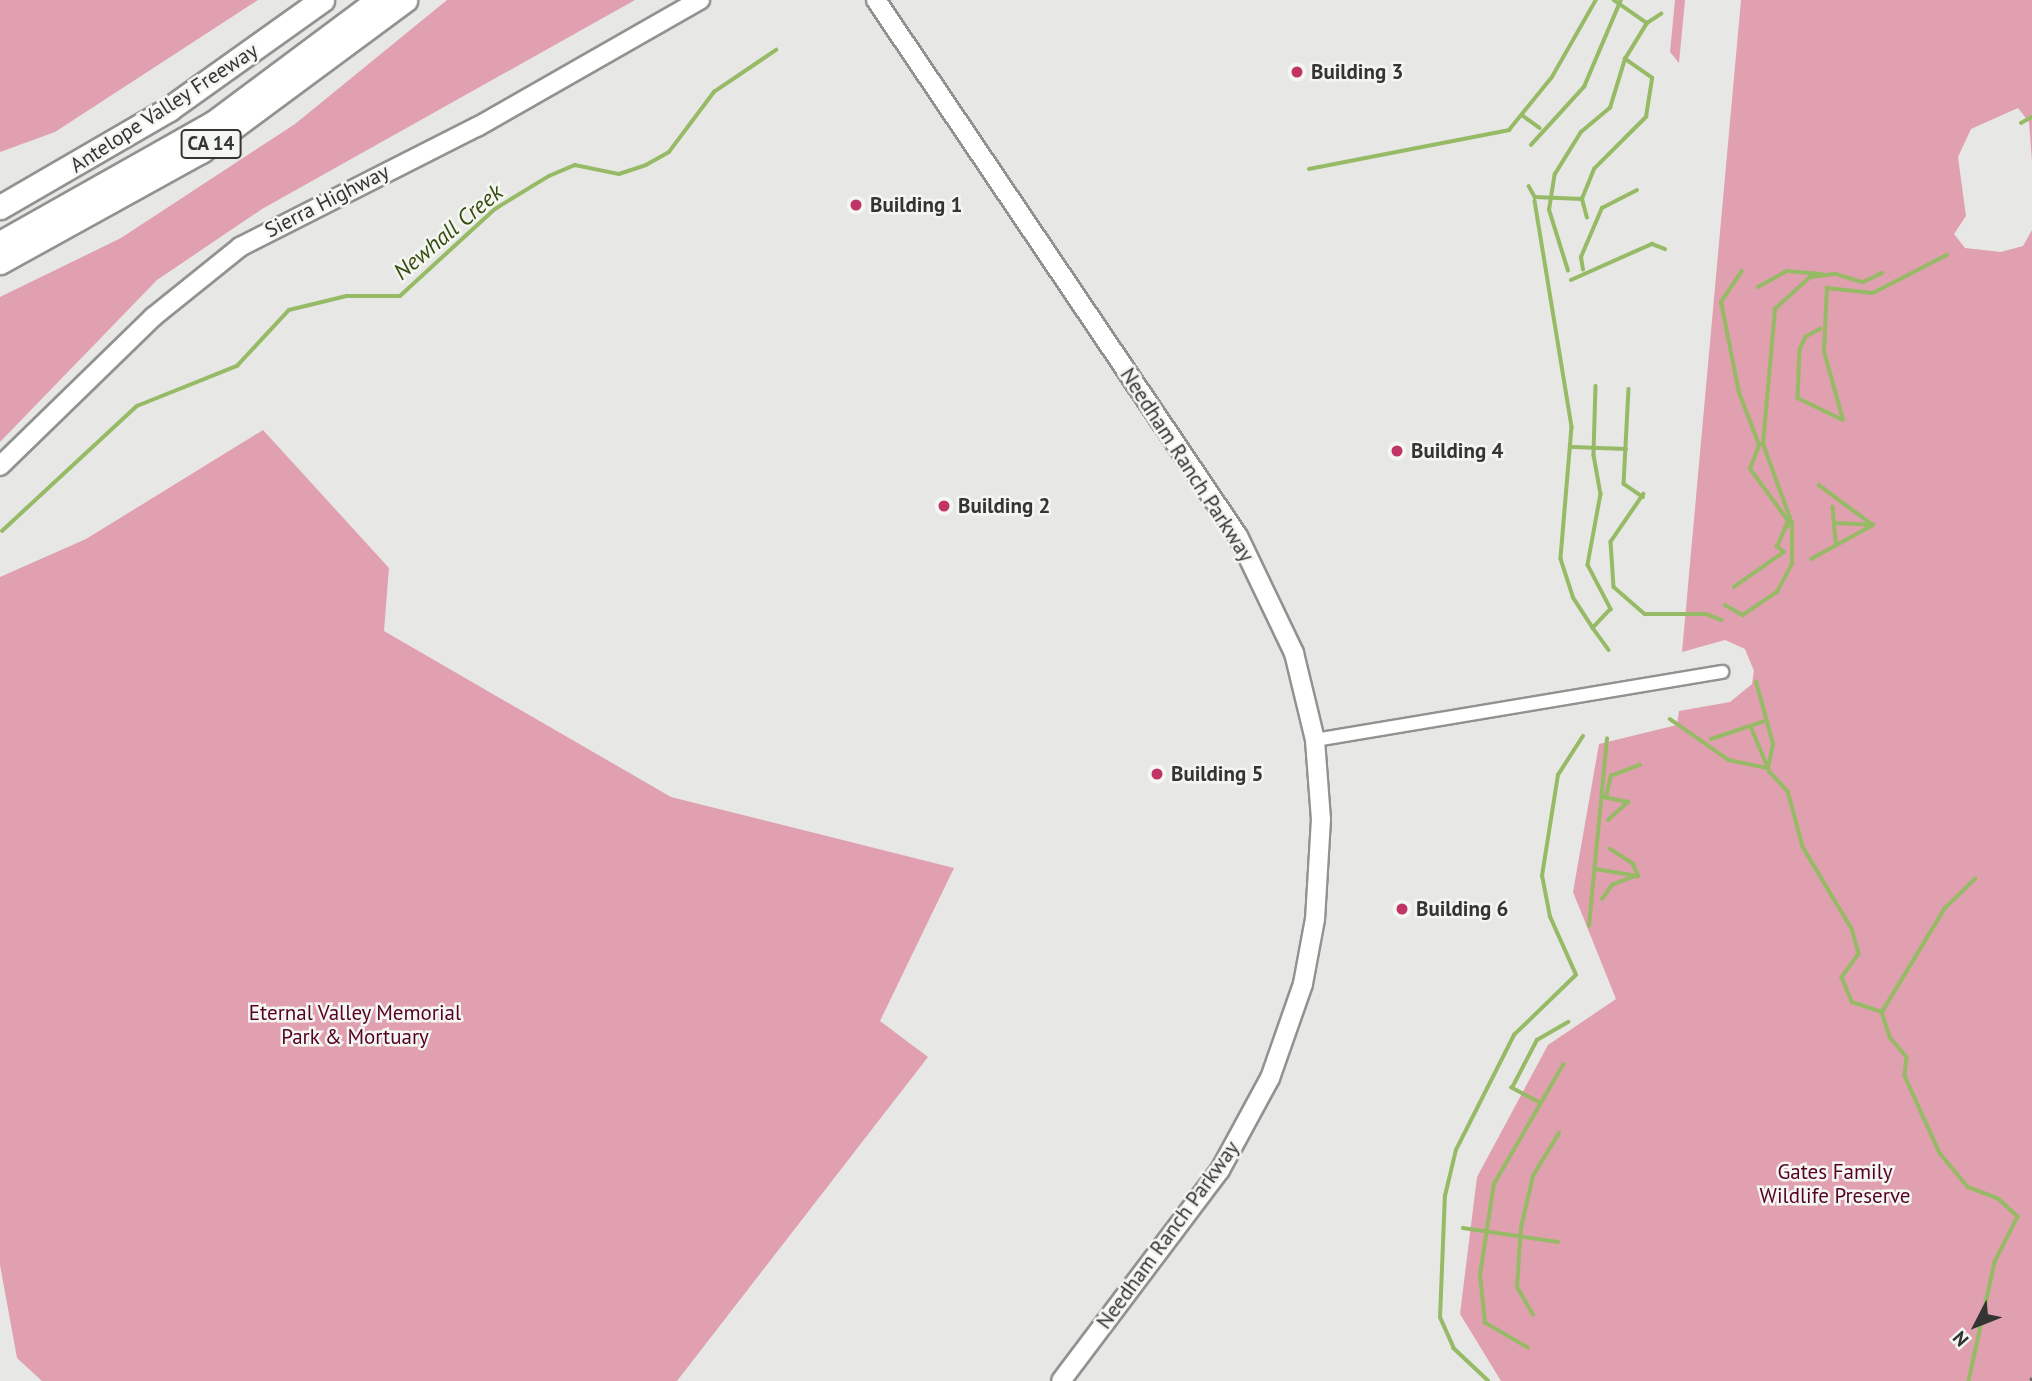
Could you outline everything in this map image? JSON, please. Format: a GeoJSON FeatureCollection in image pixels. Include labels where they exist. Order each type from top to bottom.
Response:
{"type":"FeatureCollection","features":[{"type":"Feature","properties":{"kind":"highway","name":"Antelope Valley Freeway"},"geometry":{"type":"LineString","coordinates":[[0,207],[169,109],[322,0]]}},
{"type":"Feature","properties":{"kind":"highway"},"geometry":{"type":"LineString","coordinates":[[0,228],[165,137],[358,0]]}},
{"type":"Feature","properties":{"kind":"highway"},"geometry":{"type":"LineString","coordinates":[[0,243],[213,123],[378,0]]}},
{"type":"Feature","properties":{"kind":"highway","name":"CA 14"},"geometry":{"type":"LineString","coordinates":[[0,262],[201,151],[405,0]]}},
{"type":"Feature","properties":{"kind":"street","name":"Sierra Highway"},"geometry":{"type":"LineString","coordinates":[[0,466],[153,317],[224,258],[295,215],[477,127],[699,0]]}},
{"type":"Feature","properties":{"kind":"street","name":"Needham Ranch Parkway"},"geometry":{"type":"LineString","coordinates":[[876,0],[1238,536],[1294,653],[1315,740],[1321,818],[1315,919],[1303,985],[1270,1078],[1220,1170],[1061,1381]]}},
{"type":"Feature","properties":{"kind":"street"},"geometry":{"type":"LineString","coordinates":[[1315,740],[1722,673]]}},
{"type":"Feature","properties":{"kind":"green space"},"geometry":{"type":"Polygon","coordinates":[[[0,0],[258,0],[55,132],[0,152],[0,0]]]}},
{"type":"Feature","properties":{"kind":"green space"},"geometry":{"type":"Polygon","coordinates":[[[447,0],[635,0],[262,209],[157,280],[0,442],[0,297],[121,238],[295,124],[447,0]]]}},
{"type":"Feature","properties":{"kind":"green space"},"geometry":{"type":"Polygon","coordinates":[[[1675,0],[1685,0],[1679,63],[1670,52],[1675,0]]]}},
{"type":"Feature","properties":{"kind":"green space","name":"Gates Family Wildlife Preserve"},"geometry":{"type":"Polygon","coordinates":[[[1741,0],[2032,0],[2032,161],[2029,122],[2018,108],[1971,129],[1958,157],[1966,216],[1954,234],[1965,248],[2001,252],[2023,246],[2032,230],[2032,1381],[1501,1381],[1460,1314],[1477,1177],[1548,1045],[1616,999],[1573,892],[1599,744],[1677,725],[1679,711],[1730,702],[1752,684],[1754,671],[1745,649],[1725,640],[1682,652],[1741,0]]]}},
{"type":"Feature","properties":{"kind":"green space","name":"Eternal Valley Memorial Park & Mortuary"},"geometry":{"type":"Polygon","coordinates":[[[263,430],[389,568],[384,631],[671,797],[954,868],[880,1021],[928,1057],[677,1381],[42,1381],[17,1358],[0,1265],[0,577],[86,539],[263,430]]]}},
{"type":"Feature","properties":{"kind":"waterway"},"geometry":{"type":"LineString","coordinates":[[1309,169],[1509,130],[1552,77],[1596,0]]}},
{"type":"Feature","properties":{"kind":"waterway"},"geometry":{"type":"LineString","coordinates":[[1614,0],[1647,23]]}},
{"type":"Feature","properties":{"kind":"waterway"},"geometry":{"type":"LineString","coordinates":[[1531,145],[1584,87],[1621,0]]}},
{"type":"Feature","properties":{"kind":"waterway"},"geometry":{"type":"LineString","coordinates":[[1568,271],[1549,210],[1555,174],[1581,132],[1610,108],[1625,59],[1647,23],[1661,14]]}},
{"type":"Feature","properties":{"kind":"waterway","name":"Newhall Creek"},"geometry":{"type":"LineString","coordinates":[[2,531],[137,406],[237,366],[289,310],[347,296],[400,296],[495,209],[549,176],[575,165],[619,174],[646,165],[669,152],[714,92],[776,50]]}},
{"type":"Feature","properties":{"kind":"waterway"},"geometry":{"type":"LineString","coordinates":[[1587,218],[1582,199],[1594,169],[1646,117],[1652,78],[1625,59]]}},
{"type":"Feature","properties":{"kind":"waterway"},"geometry":{"type":"LineString","coordinates":[[1522,115],[1540,128]]}},
{"type":"Feature","properties":{"kind":"waterway"},"geometry":{"type":"LineString","coordinates":[[2021,123],[2032,117]]}},
{"type":"Feature","properties":{"kind":"waterway"},"geometry":{"type":"LineString","coordinates":[[1529,186],[1535,197],[1582,199]]}},
{"type":"Feature","properties":{"kind":"waterway"},"geometry":{"type":"LineString","coordinates":[[1583,270],[1581,257],[1602,208],[1637,190]]}},
{"type":"Feature","properties":{"kind":"waterway"},"geometry":{"type":"LineString","coordinates":[[1535,201],[1572,427],[1561,559],[1573,597],[1593,628]]}},
{"type":"Feature","properties":{"kind":"waterway"},"geometry":{"type":"LineString","coordinates":[[1571,280],[1652,244],[1665,249]]}},
{"type":"Feature","properties":{"kind":"waterway"},"geometry":{"type":"LineString","coordinates":[[1843,420],[1824,352],[1827,288],[1873,293],[1947,255]]}},
{"type":"Feature","properties":{"kind":"waterway"},"geometry":{"type":"LineString","coordinates":[[1734,587],[1784,552],[1777,547],[1788,521],[1750,469],[1759,445],[1739,393],[1721,302],[1742,271]]}},
{"type":"Feature","properties":{"kind":"waterway"},"geometry":{"type":"LineString","coordinates":[[1758,287],[1787,271],[1823,274]]}},
{"type":"Feature","properties":{"kind":"waterway"},"geometry":{"type":"LineString","coordinates":[[1787,527],[1791,521],[1763,444],[1775,309],[1810,277],[1836,274],[1863,282],[1882,273]]}},
{"type":"Feature","properties":{"kind":"waterway"},"geometry":{"type":"LineString","coordinates":[[1821,329],[1806,337],[1800,350],[1798,398],[1841,419]]}},
{"type":"Feature","properties":{"kind":"waterway"},"geometry":{"type":"LineString","coordinates":[[1596,386],[1594,455],[1601,494],[1588,565],[1611,609],[1593,628],[1609,650]]}},
{"type":"Feature","properties":{"kind":"waterway"},"geometry":{"type":"LineString","coordinates":[[1629,389],[1624,484],[1643,497]]}},
{"type":"Feature","properties":{"kind":"waterway"},"geometry":{"type":"LineString","coordinates":[[1573,447],[1626,449]]}},
{"type":"Feature","properties":{"kind":"waterway"},"geometry":{"type":"LineString","coordinates":[[1819,485],[1873,525]]}},
{"type":"Feature","properties":{"kind":"waterway"},"geometry":{"type":"LineString","coordinates":[[1644,494],[1611,542],[1614,587],[1645,614],[1706,614],[1722,620]]}},
{"type":"Feature","properties":{"kind":"waterway"},"geometry":{"type":"LineString","coordinates":[[1833,507],[1836,542]]}},
{"type":"Feature","properties":{"kind":"waterway"},"geometry":{"type":"LineString","coordinates":[[1725,605],[1743,615],[1777,592],[1792,564],[1792,523]]}},
{"type":"Feature","properties":{"kind":"waterway"},"geometry":{"type":"LineString","coordinates":[[1837,523],[1870,525]]}},
{"type":"Feature","properties":{"kind":"waterway"},"geometry":{"type":"LineString","coordinates":[[1811,559],[1873,525]]}},
{"type":"Feature","properties":{"kind":"waterway"},"geometry":{"type":"LineString","coordinates":[[1670,719],[1729,760],[1768,768],[1773,744],[1756,682]]}},
{"type":"Feature","properties":{"kind":"waterway"},"geometry":{"type":"LineString","coordinates":[[1711,739],[1765,721]]}},
{"type":"Feature","properties":{"kind":"waterway"},"geometry":{"type":"LineString","coordinates":[[1752,729],[1770,772],[1788,791],[1803,847],[1852,929],[1859,954],[1842,977],[1852,1002],[1882,1012],[1890,1037],[1907,1057],[1905,1076],[1940,1153],[1968,1187],[1999,1199],[2018,1217],[1995,1262],[1969,1381]]}},
{"type":"Feature","properties":{"kind":"waterway"},"geometry":{"type":"LineString","coordinates":[[1488,1381],[1454,1349],[1440,1318],[1445,1196],[1456,1150],[1514,1035],[1576,975],[1550,917],[1542,876],[1558,775],[1583,736]]}},
{"type":"Feature","properties":{"kind":"waterway"},"geometry":{"type":"LineString","coordinates":[[1589,926],[1607,739]]}},
{"type":"Feature","properties":{"kind":"waterway"},"geometry":{"type":"LineString","coordinates":[[1606,797],[1611,776],[1640,765]]}},
{"type":"Feature","properties":{"kind":"waterway"},"geometry":{"type":"LineString","coordinates":[[1604,797],[1628,802]]}},
{"type":"Feature","properties":{"kind":"waterway"},"geometry":{"type":"LineString","coordinates":[[1608,820],[1628,802]]}},
{"type":"Feature","properties":{"kind":"waterway"},"geometry":{"type":"LineString","coordinates":[[1596,869],[1638,876],[1633,864],[1610,849]]}},
{"type":"Feature","properties":{"kind":"waterway"},"geometry":{"type":"LineString","coordinates":[[1602,899],[1612,885],[1636,876]]}},
{"type":"Feature","properties":{"kind":"waterway"},"geometry":{"type":"LineString","coordinates":[[1882,1012],[1945,908],[1975,879]]}},
{"type":"Feature","properties":{"kind":"waterway"},"geometry":{"type":"LineString","coordinates":[[1538,1102],[1512,1088],[1537,1040],[1568,1022]]}},
{"type":"Feature","properties":{"kind":"waterway"},"geometry":{"type":"LineString","coordinates":[[1528,1348],[1485,1323],[1480,1275],[1494,1184],[1563,1065]]}},
{"type":"Feature","properties":{"kind":"waterway"},"geometry":{"type":"LineString","coordinates":[[1533,1315],[1517,1287],[1521,1228],[1533,1176],[1559,1133]]}},
{"type":"Feature","properties":{"kind":"waterway"},"geometry":{"type":"LineString","coordinates":[[1463,1228],[1558,1242]]}},
{"type":"Feature","properties":{"kind":"place","name":"Building 3"},"geometry":{"type":"Point","coordinates":[1297,72]}},
{"type":"Feature","properties":{"kind":"place","name":"Building 1"},"geometry":{"type":"Point","coordinates":[856,205]}},
{"type":"Feature","properties":{"kind":"place","name":"Building 4"},"geometry":{"type":"Point","coordinates":[1397,451]}},
{"type":"Feature","properties":{"kind":"place","name":"Building 2"},"geometry":{"type":"Point","coordinates":[944,506]}},
{"type":"Feature","properties":{"kind":"place","name":"Building 5"},"geometry":{"type":"Point","coordinates":[1157,774]}},
{"type":"Feature","properties":{"kind":"place","name":"Building 6"},"geometry":{"type":"Point","coordinates":[1402,909]}}]}
